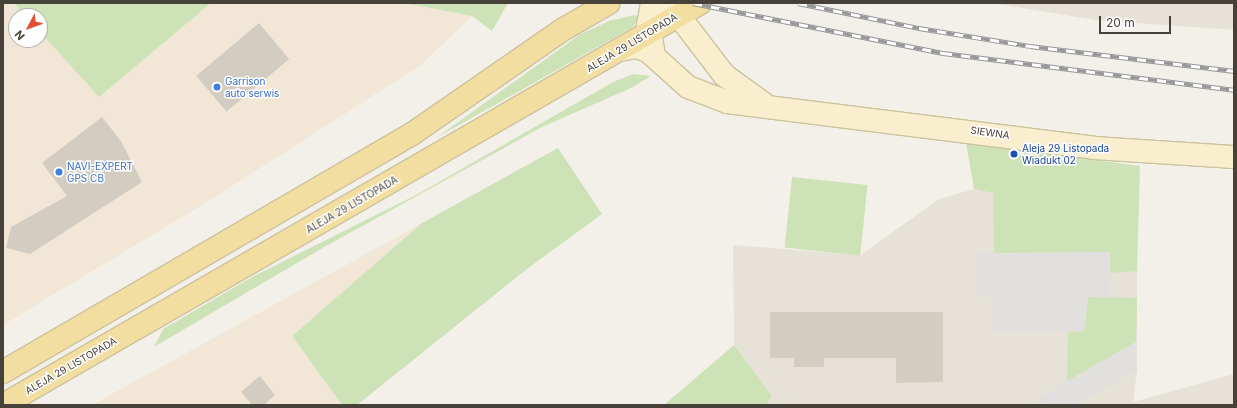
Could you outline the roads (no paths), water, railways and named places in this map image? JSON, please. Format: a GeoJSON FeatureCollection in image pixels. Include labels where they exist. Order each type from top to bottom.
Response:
{"type":"FeatureCollection","features":[{"type":"Feature","properties":{"kind":"main road"},"geometry":{"type":"LineString","coordinates":[[3,372],[412,134],[562,30],[609,3]]}},
{"type":"Feature","properties":{"kind":"main road","name":"ALEJA 29 LISTOPADA"},"geometry":{"type":"LineString","coordinates":[[3,405],[649,33],[674,9],[700,3]]}},
{"type":"Feature","properties":{"kind":"street","name":"SIEWNA"},"geometry":{"type":"LineString","coordinates":[[652,3],[649,33],[657,58]]}},
{"type":"Feature","properties":{"kind":"street","name":"SIEWNA"},"geometry":{"type":"LineString","coordinates":[[674,9],[724,75],[769,107]]}},
{"type":"Feature","properties":{"kind":"street","name":"SIEWNA"},"geometry":{"type":"LineString","coordinates":[[620,50],[642,48],[657,58],[677,78],[700,94],[769,107],[1094,148],[1234,157]]}},
{"type":"Feature","properties":{"kind":"railway"},"geometry":{"type":"LineString","coordinates":[[693,3],[943,53],[1234,90]]}},
{"type":"Feature","properties":{"kind":"railway"},"geometry":{"type":"LineString","coordinates":[[798,3],[919,28],[1030,46],[1234,71]]}},
{"type":"Feature","properties":{"kind":"place","name":"Garrison auto serwis"},"geometry":{"type":"Point","coordinates":[217,87]}},
{"type":"Feature","properties":{"kind":"place","name":"Aleja 29 Listopada Wiadukt 02"},"geometry":{"type":"Point","coordinates":[1014,154]}},
{"type":"Feature","properties":{"kind":"place","name":"NAVI-EXPERT GPS CB"},"geometry":{"type":"Point","coordinates":[59,172]}}]}
